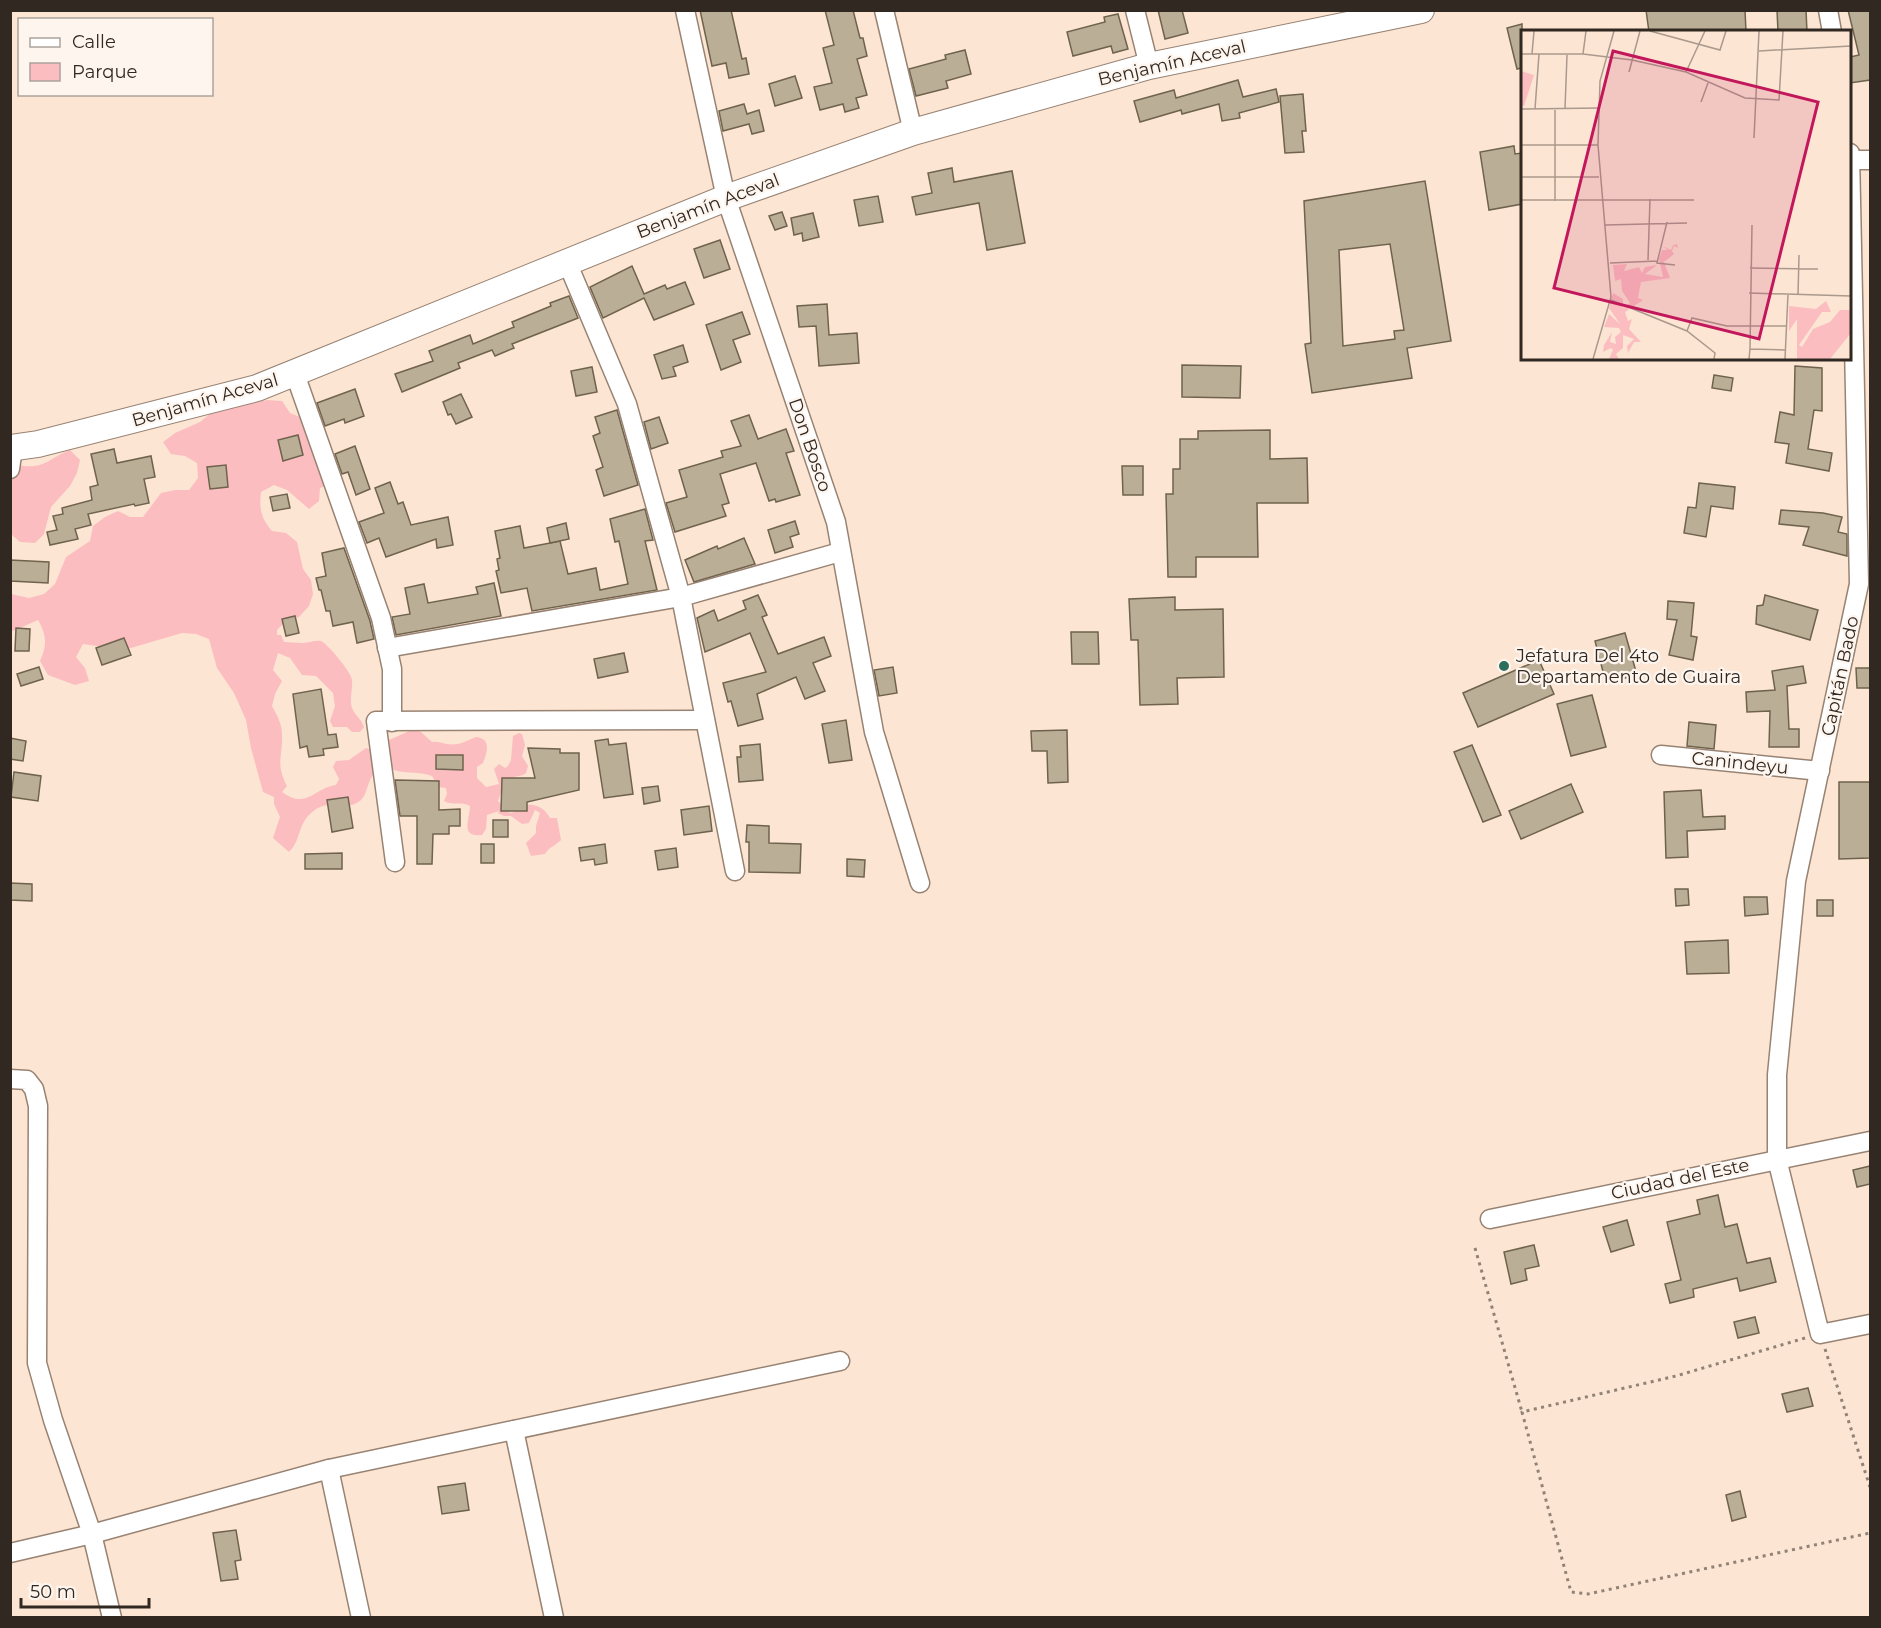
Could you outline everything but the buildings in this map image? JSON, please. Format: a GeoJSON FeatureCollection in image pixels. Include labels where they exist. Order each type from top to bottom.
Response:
{"type":"FeatureCollection","features":[{"type":"Feature","properties":{"kind":"street","name":"Don Bosco"},"geometry":{"type":"LineString","coordinates":[[685,10],[726,198],[836,522],[874,732],[920,884]]}},
{"type":"Feature","properties":{"kind":"street"},"geometry":{"type":"LineString","coordinates":[[884,10],[913,132]]}},
{"type":"Feature","properties":{"kind":"street"},"geometry":{"type":"LineString","coordinates":[[1135,10],[1149,66]]}},
{"type":"Feature","properties":{"kind":"street","name":"Benjamín Aceval"},"geometry":{"type":"LineString","coordinates":[[11,455],[246,391],[295,374],[726,198],[913,132],[1149,66],[1421,10]]}},
{"type":"Feature","properties":{"kind":"street"},"geometry":{"type":"LineString","coordinates":[[1828,10],[1832,30]]}},
{"type":"Feature","properties":{"kind":"street"},"geometry":{"type":"LineString","coordinates":[[1851,158],[1870,160]]}},
{"type":"Feature","properties":{"kind":"street","name":"Capitán Bado"},"geometry":{"type":"LineString","coordinates":[[1820,1334],[1777,1159],[1777,1075],[1796,881],[1865,586],[1851,187]]}},
{"type":"Feature","properties":{"kind":"street"},"geometry":{"type":"LineString","coordinates":[[567,262],[627,404],[681,597],[735,871]]}},
{"type":"Feature","properties":{"kind":"street"},"geometry":{"type":"LineString","coordinates":[[295,374],[381,618],[392,669],[392,722]]}},
{"type":"Feature","properties":{"kind":"street"},"geometry":{"type":"LineString","coordinates":[[387,648],[681,597],[840,552]]}},
{"type":"Feature","properties":{"kind":"street"},"geometry":{"type":"LineString","coordinates":[[395,862],[376,722],[705,720]]}},
{"type":"Feature","properties":{"kind":"street","name":"Canindeyu"},"geometry":{"type":"LineString","coordinates":[[1661,755],[1820,771]]}},
{"type":"Feature","properties":{"kind":"street"},"geometry":{"type":"LineString","coordinates":[[10,1079],[27,1080],[34,1089],[38,1106],[37,1363],[53,1419],[92,1534],[111,1617]]}},
{"type":"Feature","properties":{"kind":"street","name":"Ciudad del Este"},"geometry":{"type":"LineString","coordinates":[[1490,1219],[1870,1141]]}},
{"type":"Feature","properties":{"kind":"street"},"geometry":{"type":"LineString","coordinates":[[1820,1334],[1870,1324]]}},
{"type":"Feature","properties":{"kind":"street"},"geometry":{"type":"LineString","coordinates":[[10,1553],[92,1534],[329,1469],[840,1361]]}},
{"type":"Feature","properties":{"kind":"street"},"geometry":{"type":"LineString","coordinates":[[514,1430],[554,1617]]}},
{"type":"Feature","properties":{"kind":"street"},"geometry":{"type":"LineString","coordinates":[[329,1469],[361,1617]]}},
{"type":"Feature","properties":{"kind":"path"},"geometry":{"type":"LineString","coordinates":[[1475,1248],[1571,1592],[1588,1594],[1870,1533]]}},
{"type":"Feature","properties":{"kind":"path"},"geometry":{"type":"LineString","coordinates":[[1522,1412],[1676,1376],[1820,1334],[1870,1487]]}},
{"type":"Feature","properties":{"kind":"green space"},"geometry":{"type":"Polygon","coordinates":[[[267,400],[282,401],[290,413],[305,419],[333,483],[320,488],[319,501],[309,509],[287,490],[274,485],[261,492],[260,503],[265,522],[272,531],[286,533],[297,542],[303,569],[311,580],[313,594],[309,606],[299,617],[287,620],[277,630],[277,635],[281,635],[284,642],[321,641],[328,647],[351,676],[352,708],[364,727],[360,732],[352,732],[347,727],[333,727],[330,721],[335,706],[333,693],[316,676],[302,675],[290,658],[278,653],[273,670],[282,681],[272,706],[282,730],[280,766],[287,786],[282,792],[298,799],[336,785],[339,779],[333,767],[336,761],[349,760],[366,748],[372,750],[414,729],[432,742],[455,744],[476,737],[481,738],[486,743],[487,750],[483,763],[477,767],[477,778],[486,787],[499,784],[494,769],[499,764],[505,768],[508,766],[511,760],[513,736],[519,733],[522,734],[525,745],[522,756],[528,766],[526,773],[506,779],[498,801],[510,813],[523,810],[527,805],[534,805],[546,812],[550,818],[557,818],[561,840],[545,854],[531,856],[526,843],[536,833],[540,813],[535,810],[529,823],[522,824],[511,816],[498,813],[499,811],[487,815],[486,829],[482,835],[470,834],[467,826],[470,806],[444,801],[447,794],[446,788],[439,787],[432,776],[397,771],[386,766],[375,773],[365,794],[355,804],[323,806],[309,815],[289,852],[273,838],[280,817],[274,804],[274,797],[263,792],[246,720],[234,693],[217,668],[209,639],[196,634],[182,633],[124,650],[83,644],[76,657],[85,668],[89,681],[75,685],[48,675],[40,661],[45,641],[38,620],[13,631],[11,629],[11,594],[29,598],[44,594],[55,584],[66,557],[90,541],[93,526],[118,511],[130,517],[143,517],[161,493],[189,490],[198,478],[197,463],[185,456],[171,454],[163,442],[175,433],[200,422],[211,413],[267,400]]]}},
{"type":"Feature","properties":{"kind":"green space"},"geometry":{"type":"Polygon","coordinates":[[[70,450],[80,460],[77,473],[70,486],[51,507],[44,534],[35,543],[20,542],[11,534],[10,454],[17,465],[34,466],[70,450]]]}},
{"type":"Feature","properties":{"kind":"place","name":"Jefatura Del 4to Departamento de Guaira"},"geometry":{"type":"Point","coordinates":[1504,666]}}]}
